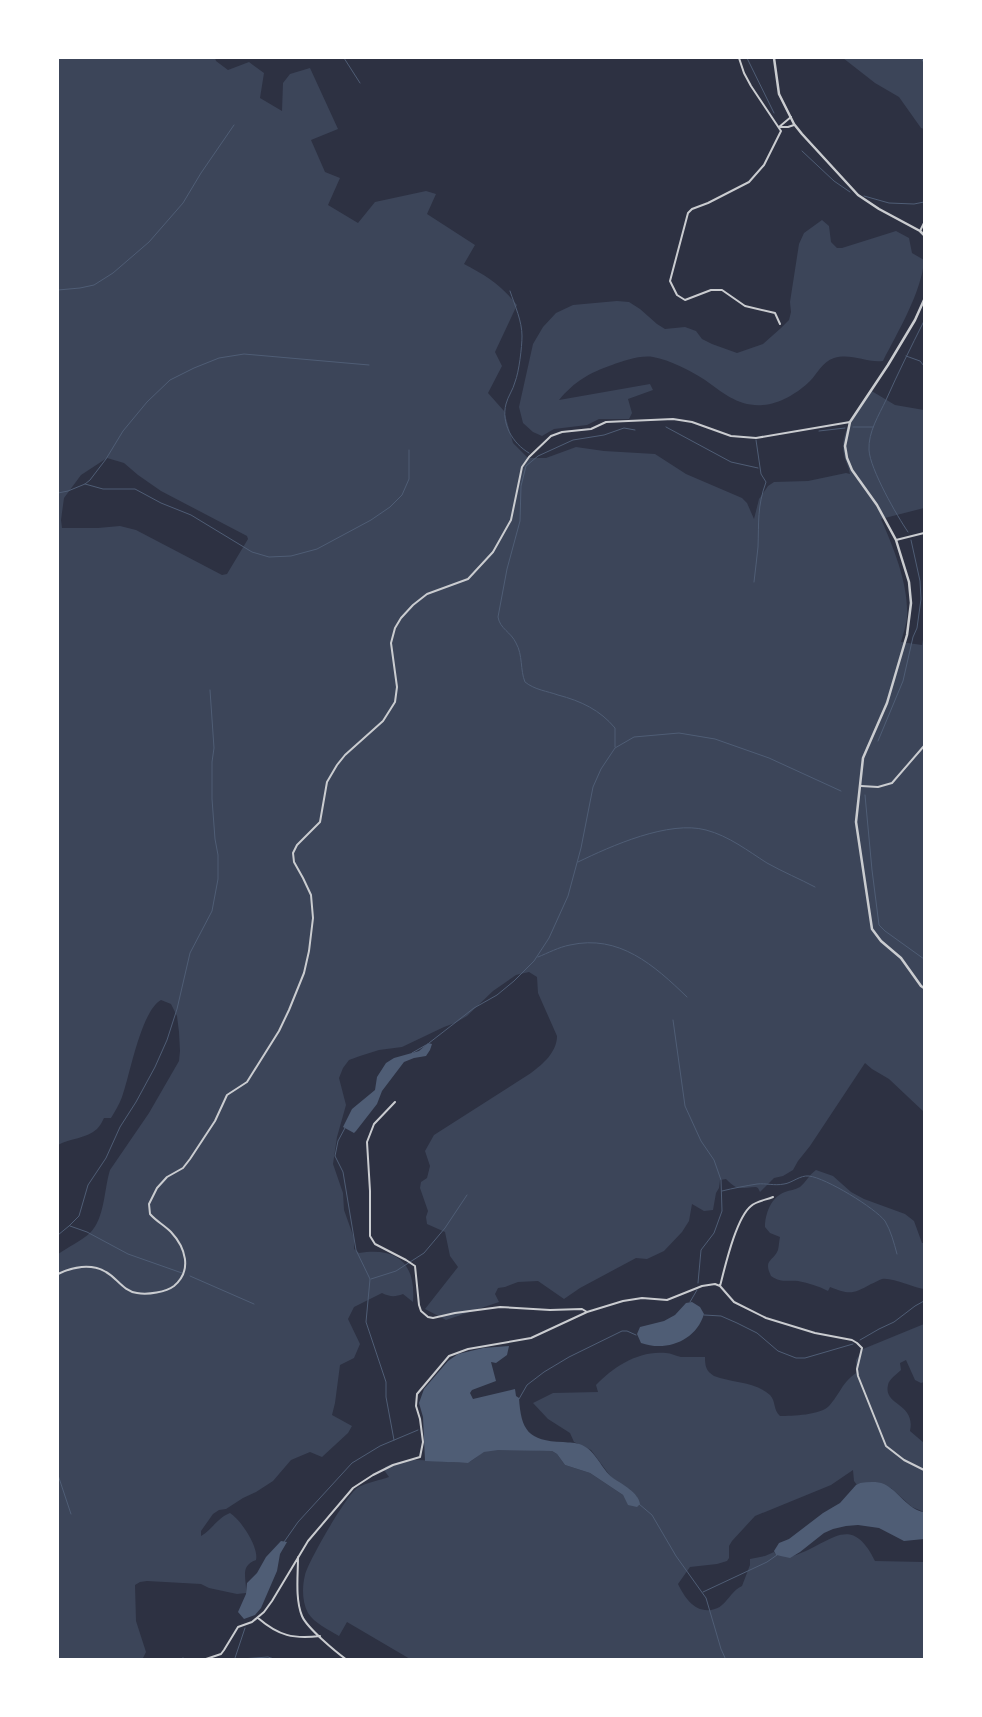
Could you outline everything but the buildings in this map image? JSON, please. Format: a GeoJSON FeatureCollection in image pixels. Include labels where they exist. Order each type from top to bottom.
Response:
{"type":"FeatureCollection","features":[{"type":"Feature","properties":{"kind":"street"},"geometry":{"type":"LineString","coordinates":[[739,58],[751,86],[781,131],[764,165],[749,182],[692,209],[688,213],[670,281],[677,295],[685,300],[711,290],[722,290],[745,306],[775,313],[780,324]]}},
{"type":"Feature","properties":{"kind":"street"},"geometry":{"type":"LineString","coordinates":[[774,58],[779,94],[794,124],[858,195],[879,209],[920,231],[924,236]]}},
{"type":"Feature","properties":{"kind":"street"},"geometry":{"type":"LineString","coordinates":[[780,127],[790,117]]}},
{"type":"Feature","properties":{"kind":"street"},"geometry":{"type":"LineString","coordinates":[[780,127],[788,127],[794,124]]}},
{"type":"Feature","properties":{"kind":"street"},"geometry":{"type":"LineString","coordinates":[[920,231],[924,223]]}},
{"type":"Feature","properties":{"kind":"street"},"geometry":{"type":"LineString","coordinates":[[924,300],[915,320],[888,365],[850,422],[845,446],[848,464],[877,505],[896,540],[909,582],[911,604],[902,655],[892,690],[883,715],[863,758],[861,786],[856,813],[856,830],[869,897],[872,929],[878,938],[900,958],[924,988]]}},
{"type":"Feature","properties":{"kind":"street"},"geometry":{"type":"LineString","coordinates":[[58,1274],[76,1268],[97,1268],[106,1272],[128,1290],[146,1294],[163,1291],[172,1287],[183,1275],[186,1268],[186,1260],[183,1252],[171,1232],[150,1214],[149,1204],[162,1182],[183,1168],[190,1159],[215,1121],[227,1095],[247,1082],[278,1031],[292,1002],[309,951],[313,918],[310,895],[294,862],[294,848],[320,822],[327,782],[337,765],[345,755],[383,721],[395,702],[397,687],[391,643],[395,628],[401,618],[413,604],[427,594],[468,579],[493,552],[511,520],[522,467],[529,457],[546,440],[557,433],[586,430],[606,422],[679,420],[731,436],[756,438],[850,422]]}},
{"type":"Feature","properties":{"kind":"street"},"geometry":{"type":"LineString","coordinates":[[896,540],[924,533]]}},
{"type":"Feature","properties":{"kind":"street"},"geometry":{"type":"LineString","coordinates":[[861,786],[878,787],[892,783],[924,746]]}},
{"type":"Feature","properties":{"kind":"street"},"geometry":{"type":"LineString","coordinates":[[395,1102],[374,1124],[367,1142],[370,1236],[375,1244],[415,1266],[417,1296],[424,1315],[432,1318],[500,1308],[582,1309],[587,1312]]}},
{"type":"Feature","properties":{"kind":"street"},"geometry":{"type":"LineString","coordinates":[[720,1286],[734,1237],[746,1212],[753,1204],[773,1197]]}},
{"type":"Feature","properties":{"kind":"street"},"geometry":{"type":"LineString","coordinates":[[203,1660],[220,1654],[238,1627],[258,1618],[272,1601],[299,1555],[319,1527],[353,1488],[388,1467],[420,1457],[423,1442],[420,1418],[416,1406],[417,1394],[449,1356],[468,1349],[531,1338],[587,1312],[632,1299],[667,1300],[702,1286],[715,1284],[720,1286],[734,1302],[766,1318],[815,1333],[852,1340],[860,1346],[862,1352],[858,1364],[858,1376],[886,1446],[904,1460],[924,1470]]}},
{"type":"Feature","properties":{"kind":"street"},"geometry":{"type":"LineString","coordinates":[[299,1555],[298,1584],[302,1617],[335,1651],[347,1660]]}},
{"type":"Feature","properties":{"kind":"street"},"geometry":{"type":"LineString","coordinates":[[258,1618],[270,1628],[287,1636],[320,1636]]}},
{"type":"Feature","properties":{"kind":"shaded area"},"geometry":{"type":"Polygon","coordinates":[[[58,58],[215,58],[216,61],[228,70],[249,62],[264,73],[260,98],[282,111],[283,83],[290,74],[310,68],[338,129],[311,140],[325,172],[340,178],[328,205],[358,223],[375,202],[426,191],[436,194],[427,214],[475,245],[464,264],[493,282],[517,305],[495,352],[502,366],[488,393],[504,411],[513,443],[528,458],[546,458],[576,447],[604,451],[655,454],[686,474],[742,498],[747,503],[754,519],[759,499],[768,486],[774,482],[808,481],[846,473],[850,474],[844,455],[844,437],[855,413],[870,390],[895,405],[924,410],[924,508],[881,519],[895,555],[906,593],[907,618],[901,642],[922,645],[924,634],[924,1112],[889,1079],[865,1063],[793,1170],[783,1176],[774,1178],[760,1192],[756,1187],[739,1188],[726,1179],[720,1180],[713,1210],[704,1211],[692,1204],[689,1221],[682,1232],[664,1251],[647,1259],[636,1258],[580,1288],[564,1299],[538,1281],[518,1282],[498,1288],[495,1294],[499,1302],[446,1320],[425,1309],[458,1267],[450,1256],[445,1232],[427,1224],[426,1217],[428,1211],[420,1188],[421,1182],[427,1178],[430,1166],[425,1151],[434,1135],[531,1073],[552,1052],[557,1036],[538,993],[537,977],[529,972],[516,975],[493,991],[467,1016],[455,1023],[402,1047],[379,1050],[349,1060],[339,1078],[346,1105],[337,1137],[333,1164],[343,1193],[344,1210],[354,1238],[354,1249],[359,1253],[384,1253],[394,1256],[401,1261],[411,1277],[413,1302],[403,1294],[392,1296],[382,1293],[354,1307],[348,1319],[360,1344],[354,1358],[340,1365],[332,1415],[352,1426],[348,1433],[322,1457],[310,1452],[291,1460],[273,1481],[226,1509],[219,1510],[213,1514],[201,1531],[201,1536],[230,1513],[244,1528],[252,1541],[256,1555],[256,1560],[247,1566],[246,1569],[246,1593],[237,1594],[209,1588],[201,1584],[147,1581],[135,1585],[136,1621],[146,1652],[142,1660],[58,1659],[58,1254],[87,1236],[95,1227],[99,1220],[110,1170],[149,1113],[179,1061],[177,1016],[171,1004],[161,1000],[154,1006],[148,1017],[137,1044],[122,1097],[111,1118],[104,1118],[97,1129],[88,1135],[58,1145],[58,58]],[[107,458],[81,475],[64,498],[61,520],[62,528],[120,526],[136,530],[222,575],[227,574],[248,539],[247,536],[161,491],[124,463],[107,458]]]}},
{"type":"Feature","properties":{"kind":"shaded area"},"geometry":{"type":"Polygon","coordinates":[[[843,58],[924,58],[924,129],[921,128],[899,97],[875,83],[843,58]]]}},
{"type":"Feature","properties":{"kind":"shaded area"},"geometry":{"type":"Polygon","coordinates":[[[822,220],[829,226],[831,242],[837,248],[896,231],[909,238],[912,253],[924,260],[914,299],[883,361],[871,361],[853,357],[834,358],[826,362],[810,381],[794,394],[775,403],[754,405],[732,398],[673,363],[653,357],[637,358],[616,363],[589,375],[571,388],[559,400],[650,384],[653,390],[628,399],[632,413],[629,419],[599,419],[587,425],[554,429],[542,436],[533,432],[523,423],[519,407],[533,344],[543,327],[556,313],[573,305],[617,301],[629,302],[665,329],[685,327],[696,331],[702,339],[712,344],[737,353],[763,344],[789,320],[799,244],[804,233],[822,220]]]}},
{"type":"Feature","properties":{"kind":"shaded area"},"geometry":{"type":"Polygon","coordinates":[[[428,1043],[432,1044],[426,1056],[404,1062],[382,1091],[377,1104],[354,1133],[343,1127],[352,1109],[375,1090],[377,1077],[386,1063],[394,1058],[419,1051],[428,1043]]]}},
{"type":"Feature","properties":{"kind":"shaded area"},"geometry":{"type":"Polygon","coordinates":[[[816,1170],[833,1176],[851,1192],[864,1199],[905,1214],[914,1221],[922,1243],[924,1243],[924,1289],[897,1281],[881,1279],[860,1290],[847,1292],[830,1287],[828,1291],[806,1283],[781,1280],[771,1276],[768,1263],[778,1250],[780,1237],[770,1233],[765,1227],[770,1206],[780,1194],[800,1187],[816,1170]]]}},
{"type":"Feature","properties":{"kind":"shaded area"},"geometry":{"type":"Polygon","coordinates":[[[692,1302],[700,1307],[704,1314],[700,1323],[687,1337],[670,1345],[660,1346],[641,1343],[637,1334],[640,1327],[664,1321],[675,1315],[686,1303],[692,1302]]]}},
{"type":"Feature","properties":{"kind":"shaded area"},"geometry":{"type":"Polygon","coordinates":[[[924,1324],[924,1382],[921,1383],[915,1380],[906,1360],[900,1363],[901,1370],[890,1381],[888,1392],[890,1397],[908,1415],[911,1422],[910,1431],[924,1443],[924,1512],[912,1507],[891,1488],[860,1483],[857,1485],[854,1481],[853,1470],[831,1485],[755,1516],[732,1541],[729,1546],[729,1558],[727,1561],[690,1567],[678,1584],[691,1603],[700,1609],[711,1610],[721,1606],[742,1586],[750,1565],[750,1559],[774,1552],[776,1555],[796,1555],[840,1535],[849,1534],[866,1546],[875,1561],[924,1562],[924,1659],[410,1659],[347,1622],[339,1636],[318,1623],[306,1609],[303,1584],[313,1556],[336,1516],[356,1489],[389,1477],[384,1470],[385,1467],[395,1463],[415,1460],[466,1463],[483,1452],[494,1450],[552,1451],[557,1454],[565,1465],[590,1473],[623,1495],[628,1504],[637,1497],[611,1477],[591,1450],[574,1442],[570,1433],[548,1419],[533,1403],[553,1393],[598,1392],[596,1385],[610,1372],[627,1361],[646,1354],[670,1353],[681,1357],[705,1357],[706,1368],[714,1376],[764,1390],[770,1395],[780,1416],[813,1413],[829,1406],[847,1381],[856,1373],[856,1360],[863,1349],[924,1324]]]}},
{"type":"Feature","properties":{"kind":"shaded area"},"geometry":{"type":"Polygon","coordinates":[[[509,1346],[507,1355],[496,1363],[491,1362],[496,1381],[472,1390],[470,1393],[473,1399],[515,1389],[516,1396],[519,1398],[522,1418],[529,1432],[542,1439],[577,1443],[587,1448],[613,1478],[637,1496],[640,1504],[637,1507],[628,1505],[623,1495],[590,1473],[565,1465],[557,1454],[552,1451],[498,1450],[484,1452],[468,1463],[425,1461],[423,1417],[419,1403],[424,1389],[448,1361],[458,1354],[483,1348],[509,1346]]]}},
{"type":"Feature","properties":{"kind":"shaded area"},"geometry":{"type":"Polygon","coordinates":[[[875,1482],[884,1484],[913,1508],[924,1512],[924,1539],[904,1541],[879,1528],[858,1525],[846,1526],[824,1533],[790,1558],[776,1555],[774,1551],[779,1543],[789,1539],[823,1513],[840,1503],[860,1483],[875,1482]]]}},
{"type":"Feature","properties":{"kind":"shaded area"},"geometry":{"type":"Polygon","coordinates":[[[281,1541],[287,1542],[280,1554],[277,1571],[261,1608],[255,1615],[244,1619],[238,1612],[246,1594],[247,1583],[257,1573],[266,1557],[281,1541]]]}},
{"type":"Feature","properties":{"kind":"waterway"},"geometry":{"type":"LineString","coordinates":[[344,58],[360,83]]}},
{"type":"Feature","properties":{"kind":"waterway"},"geometry":{"type":"LineString","coordinates":[[747,58],[774,113]]}},
{"type":"Feature","properties":{"kind":"waterway"},"geometry":{"type":"LineString","coordinates":[[921,58],[924,63]]}},
{"type":"Feature","properties":{"kind":"waterway"},"geometry":{"type":"LineString","coordinates":[[58,290],[94,285],[113,273],[149,242],[183,203],[234,125]]}},
{"type":"Feature","properties":{"kind":"waterway"},"geometry":{"type":"LineString","coordinates":[[802,151],[834,181],[850,192]]}},
{"type":"Feature","properties":{"kind":"waterway"},"geometry":{"type":"LineString","coordinates":[[864,196],[889,203],[914,204],[924,202]]}},
{"type":"Feature","properties":{"kind":"waterway"},"geometry":{"type":"LineString","coordinates":[[510,291],[520,319],[522,341],[518,372],[506,404],[505,418],[513,438],[529,453]]}},
{"type":"Feature","properties":{"kind":"waterway"},"geometry":{"type":"LineString","coordinates":[[908,532],[891,504],[874,469],[869,443],[877,418],[924,321]]}},
{"type":"Feature","properties":{"kind":"waterway"},"geometry":{"type":"LineString","coordinates":[[58,493],[68,491],[90,480],[106,459],[123,431],[147,402],[170,380],[194,368],[219,358],[244,354],[369,365]]}},
{"type":"Feature","properties":{"kind":"waterway"},"geometry":{"type":"LineString","coordinates":[[906,356],[920,361],[924,366]]}},
{"type":"Feature","properties":{"kind":"waterway"},"geometry":{"type":"LineString","coordinates":[[666,427],[731,462],[758,468]]}},
{"type":"Feature","properties":{"kind":"waterway"},"geometry":{"type":"LineString","coordinates":[[853,427],[873,427]]}},
{"type":"Feature","properties":{"kind":"waterway"},"geometry":{"type":"LineString","coordinates":[[615,747],[615,728],[603,716],[590,707],[574,700],[537,689],[525,682],[518,648],[514,639],[501,625],[498,617],[507,569],[520,521],[521,486],[526,466],[538,456],[573,440],[604,435],[624,428],[635,430]]}},
{"type":"Feature","properties":{"kind":"waterway"},"geometry":{"type":"LineString","coordinates":[[819,431],[845,428]]}},
{"type":"Feature","properties":{"kind":"waterway"},"geometry":{"type":"LineString","coordinates":[[754,582],[760,507],[766,482],[761,474],[756,440]]}},
{"type":"Feature","properties":{"kind":"waterway"},"geometry":{"type":"LineString","coordinates":[[85,484],[103,489],[135,489],[161,503],[191,515],[252,552],[269,557],[291,556],[317,549],[371,520],[390,507],[402,495],[409,479],[409,450]]}},
{"type":"Feature","properties":{"kind":"waterway"},"geometry":{"type":"LineString","coordinates":[[878,741],[903,681],[913,637],[917,628],[921,599],[920,581],[911,540]]}},
{"type":"Feature","properties":{"kind":"waterway"},"geometry":{"type":"LineString","coordinates":[[58,1235],[79,1216],[88,1185],[106,1158],[120,1127],[155,1067],[167,1040],[177,1009],[190,953],[212,911],[218,879],[218,855],[212,799],[214,748],[210,690]]}},
{"type":"Feature","properties":{"kind":"waterway"},"geometry":{"type":"LineString","coordinates":[[429,1043],[474,1008],[497,995],[514,981],[534,961],[549,938],[568,896],[581,848],[593,787],[601,769],[615,748],[634,737],[679,733],[715,739],[769,758],[841,791]]}},
{"type":"Feature","properties":{"kind":"waterway"},"geometry":{"type":"LineString","coordinates":[[865,795],[879,925],[924,959]]}},
{"type":"Feature","properties":{"kind":"waterway"},"geometry":{"type":"LineString","coordinates":[[578,862],[641,836],[675,829],[691,828],[706,830],[723,836],[767,863],[815,887]]}},
{"type":"Feature","properties":{"kind":"waterway"},"geometry":{"type":"LineString","coordinates":[[538,957],[570,945],[588,943],[620,948],[662,974],[687,997]]}},
{"type":"Feature","properties":{"kind":"waterway"},"geometry":{"type":"LineString","coordinates":[[673,1020],[685,1106],[701,1141],[714,1160],[721,1180],[722,1211],[714,1233],[701,1250],[698,1283]]}},
{"type":"Feature","properties":{"kind":"waterway"},"geometry":{"type":"LineString","coordinates":[[412,1053],[426,1045]]}},
{"type":"Feature","properties":{"kind":"waterway"},"geometry":{"type":"LineString","coordinates":[[345,1128],[338,1141],[335,1156],[343,1172],[356,1250],[370,1279],[366,1322],[386,1382],[386,1397],[394,1440]]}},
{"type":"Feature","properties":{"kind":"waterway"},"geometry":{"type":"LineString","coordinates":[[722,1191],[757,1184],[784,1184],[806,1176],[817,1178],[850,1194],[880,1215],[889,1229],[897,1254]]}},
{"type":"Feature","properties":{"kind":"waterway"},"geometry":{"type":"LineString","coordinates":[[371,1279],[396,1271],[424,1253],[445,1228],[467,1195]]}},
{"type":"Feature","properties":{"kind":"waterway"},"geometry":{"type":"LineString","coordinates":[[70,1226],[87,1232],[128,1254],[182,1273]]}},
{"type":"Feature","properties":{"kind":"waterway"},"geometry":{"type":"LineString","coordinates":[[190,1276],[254,1304]]}},
{"type":"Feature","properties":{"kind":"waterway"},"geometry":{"type":"LineString","coordinates":[[690,1302],[697,1290]]}},
{"type":"Feature","properties":{"kind":"waterway"},"geometry":{"type":"LineString","coordinates":[[860,1340],[894,1322],[924,1301]]}},
{"type":"Feature","properties":{"kind":"waterway"},"geometry":{"type":"LineString","coordinates":[[704,1315],[721,1316],[737,1323],[757,1333],[778,1351],[796,1358],[805,1358],[853,1344]]}},
{"type":"Feature","properties":{"kind":"waterway"},"geometry":{"type":"LineString","coordinates":[[519,1399],[527,1385],[569,1357],[622,1331],[636,1335]]}},
{"type":"Feature","properties":{"kind":"waterway"},"geometry":{"type":"LineString","coordinates":[[284,1542],[298,1522],[352,1463],[380,1446],[418,1430]]}},
{"type":"Feature","properties":{"kind":"waterway"},"geometry":{"type":"LineString","coordinates":[[58,1475],[71,1514]]}},
{"type":"Feature","properties":{"kind":"waterway"},"geometry":{"type":"LineString","coordinates":[[639,1504],[652,1515],[676,1556],[706,1598],[726,1660]]}},
{"type":"Feature","properties":{"kind":"waterway"},"geometry":{"type":"LineString","coordinates":[[703,1592],[767,1562],[777,1555]]}},
{"type":"Feature","properties":{"kind":"waterway"},"geometry":{"type":"LineString","coordinates":[[235,1658],[245,1628]]}},
{"type":"Feature","properties":{"kind":"waterway"},"geometry":{"type":"LineString","coordinates":[[228,1660],[268,1657],[277,1660]]}},
{"type":"Feature","properties":{"kind":"waterway"},"geometry":{"type":"LineString","coordinates":[[177,1660],[183,1658],[188,1660]]}}]}
